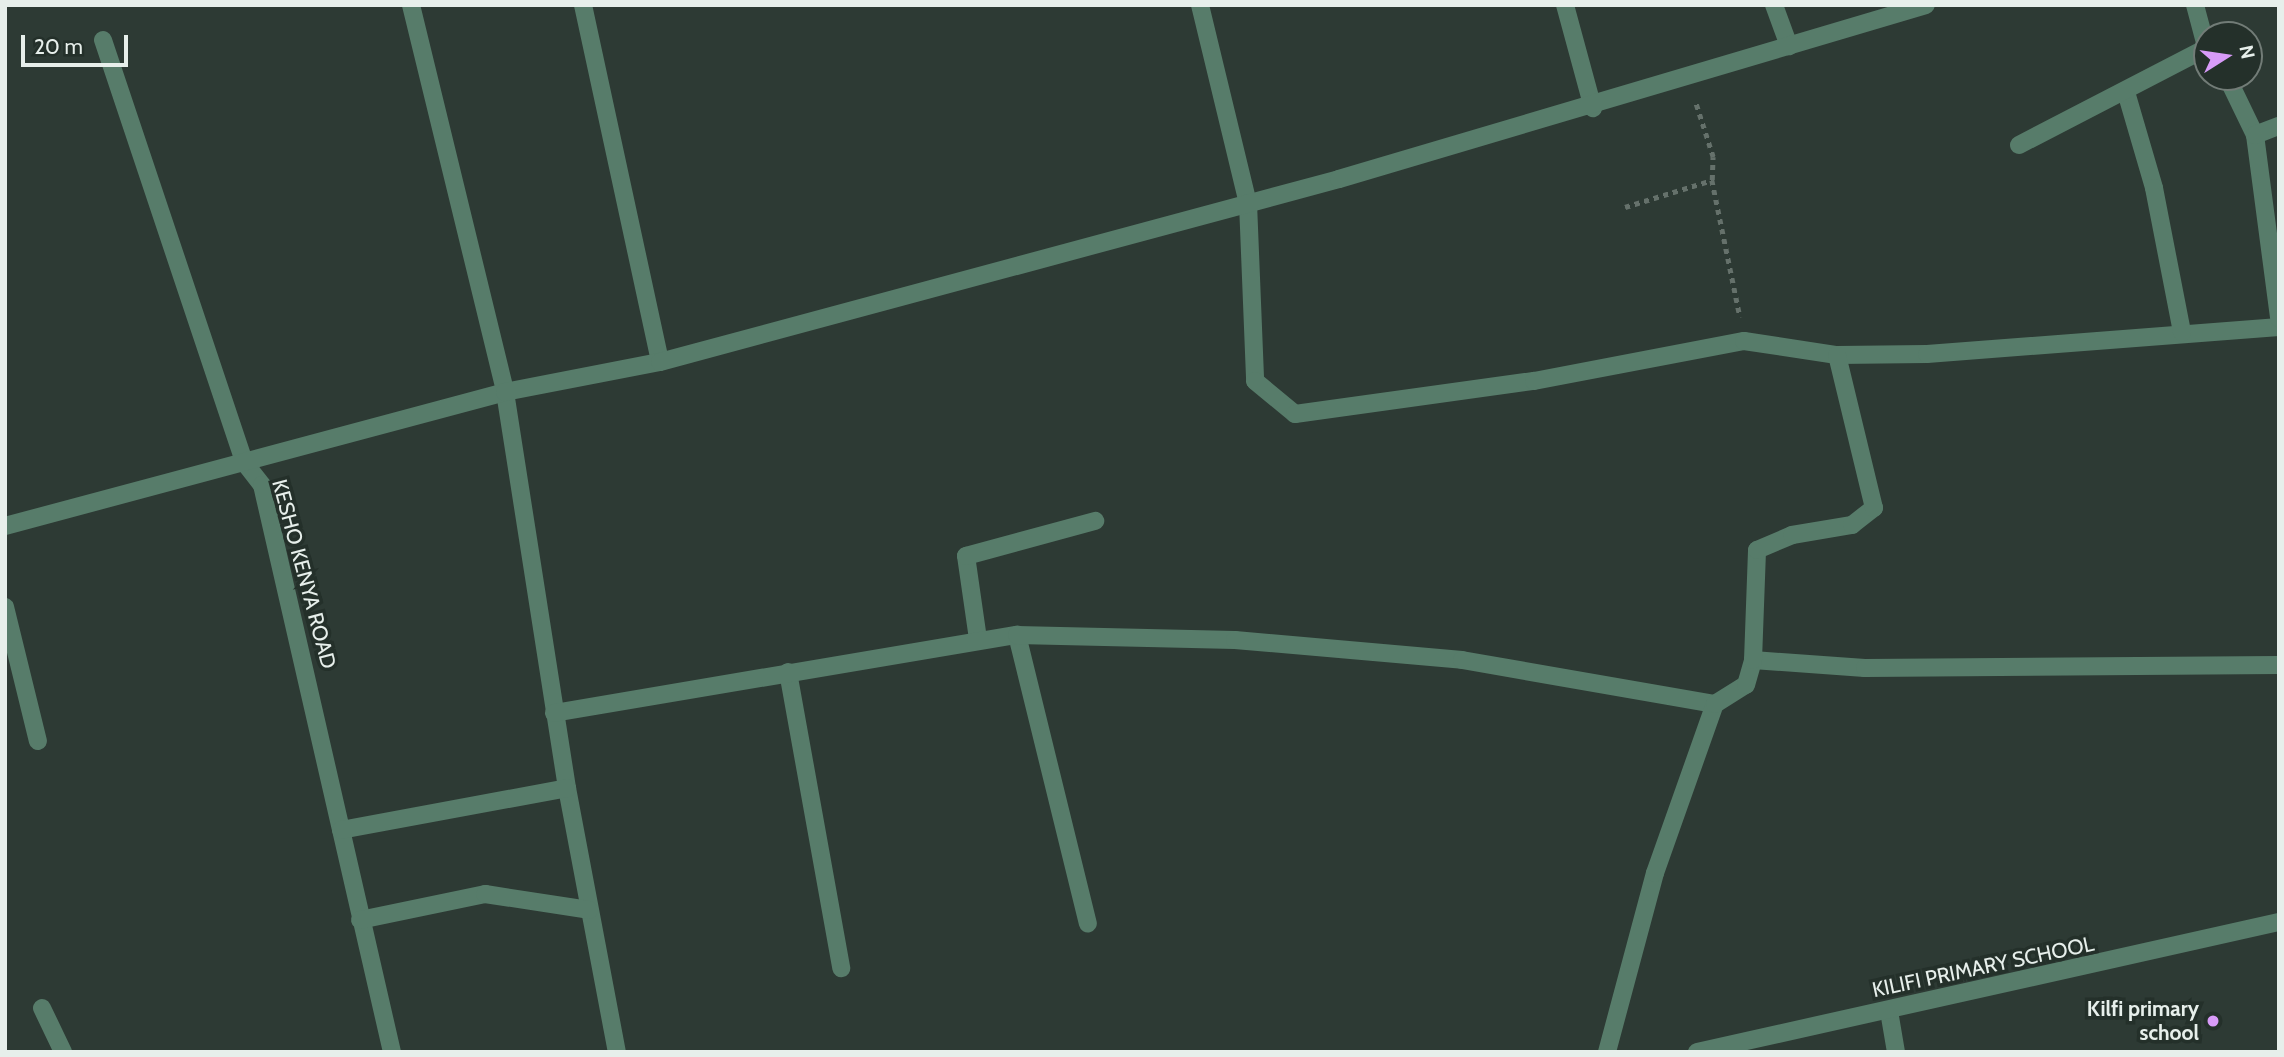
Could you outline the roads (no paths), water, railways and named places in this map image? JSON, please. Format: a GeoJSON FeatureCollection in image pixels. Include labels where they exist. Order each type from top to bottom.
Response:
{"type":"FeatureCollection","features":[{"type":"Feature","properties":{"kind":"street"},"geometry":{"type":"LineString","coordinates":[[411,5],[505,392],[554,713],[617,1052]]}},
{"type":"Feature","properties":{"kind":"street"},"geometry":{"type":"LineString","coordinates":[[583,5],[660,362]]}},
{"type":"Feature","properties":{"kind":"street"},"geometry":{"type":"LineString","coordinates":[[1200,5],[1248,203],[1255,381],[1296,414],[1534,381],[1744,341],[1837,355],[2039,347],[2182,332],[2279,327]]}},
{"type":"Feature","properties":{"kind":"street"},"geometry":{"type":"LineString","coordinates":[[1565,5],[1593,108]]}},
{"type":"Feature","properties":{"kind":"street"},"geometry":{"type":"LineString","coordinates":[[1774,5],[1789,46]]}},
{"type":"Feature","properties":{"kind":"street"},"geometry":{"type":"LineString","coordinates":[[5,526],[505,392],[660,362],[1248,203],[1593,108],[1926,5]]}},
{"type":"Feature","properties":{"kind":"street","name":"KESHO KENYA ROAD"},"geometry":{"type":"LineString","coordinates":[[103,40],[244,463],[262,485],[360,920],[393,1052]]}},
{"type":"Feature","properties":{"kind":"street"},"geometry":{"type":"LineString","coordinates":[[2019,145],[2063,117],[2126,92],[2193,56]]}},
{"type":"Feature","properties":{"kind":"street"},"geometry":{"type":"LineString","coordinates":[[2234,91],[2255,135],[2279,318]]}},
{"type":"Feature","properties":{"kind":"street"},"geometry":{"type":"LineString","coordinates":[[2126,92],[2154,188],[2182,332]]}},
{"type":"Feature","properties":{"kind":"street"},"geometry":{"type":"LineString","coordinates":[[2255,135],[2279,126]]}},
{"type":"Feature","properties":{"kind":"street"},"geometry":{"type":"LineString","coordinates":[[1606,1052],[1655,873],[1715,704],[1746,685],[1753,660],[1757,550],[1792,535],[1852,525],[1874,508],[1837,355]]}},
{"type":"Feature","properties":{"kind":"street"},"geometry":{"type":"LineString","coordinates":[[978,639],[966,556],[1095,522]]}},
{"type":"Feature","properties":{"kind":"street"},"geometry":{"type":"LineString","coordinates":[[5,607],[38,741]]}},
{"type":"Feature","properties":{"kind":"street"},"geometry":{"type":"LineString","coordinates":[[554,713],[978,639],[1017,635],[1236,640],[1462,660],[1715,704]]}},
{"type":"Feature","properties":{"kind":"street"},"geometry":{"type":"LineString","coordinates":[[1017,635],[1088,922]]}},
{"type":"Feature","properties":{"kind":"street"},"geometry":{"type":"LineString","coordinates":[[1753,660],[1879,668],[2279,665]]}},
{"type":"Feature","properties":{"kind":"street"},"geometry":{"type":"LineString","coordinates":[[788,672],[841,968]]}},
{"type":"Feature","properties":{"kind":"street"},"geometry":{"type":"LineString","coordinates":[[341,830],[567,788]]}},
{"type":"Feature","properties":{"kind":"street"},"geometry":{"type":"LineString","coordinates":[[360,920],[485,894],[589,910]]}},
{"type":"Feature","properties":{"kind":"street","name":"KILIFI PRIMARY SCHOOL"},"geometry":{"type":"LineString","coordinates":[[1697,1052],[2279,922]]}},
{"type":"Feature","properties":{"kind":"street"},"geometry":{"type":"LineString","coordinates":[[42,1007],[63,1052]]}},
{"type":"Feature","properties":{"kind":"street"},"geometry":{"type":"LineString","coordinates":[[1889,1011],[1896,1052]]}},
{"type":"Feature","properties":{"kind":"place","name":"Kilfi primary school"},"geometry":{"type":"Point","coordinates":[2213,1021]}}]}
